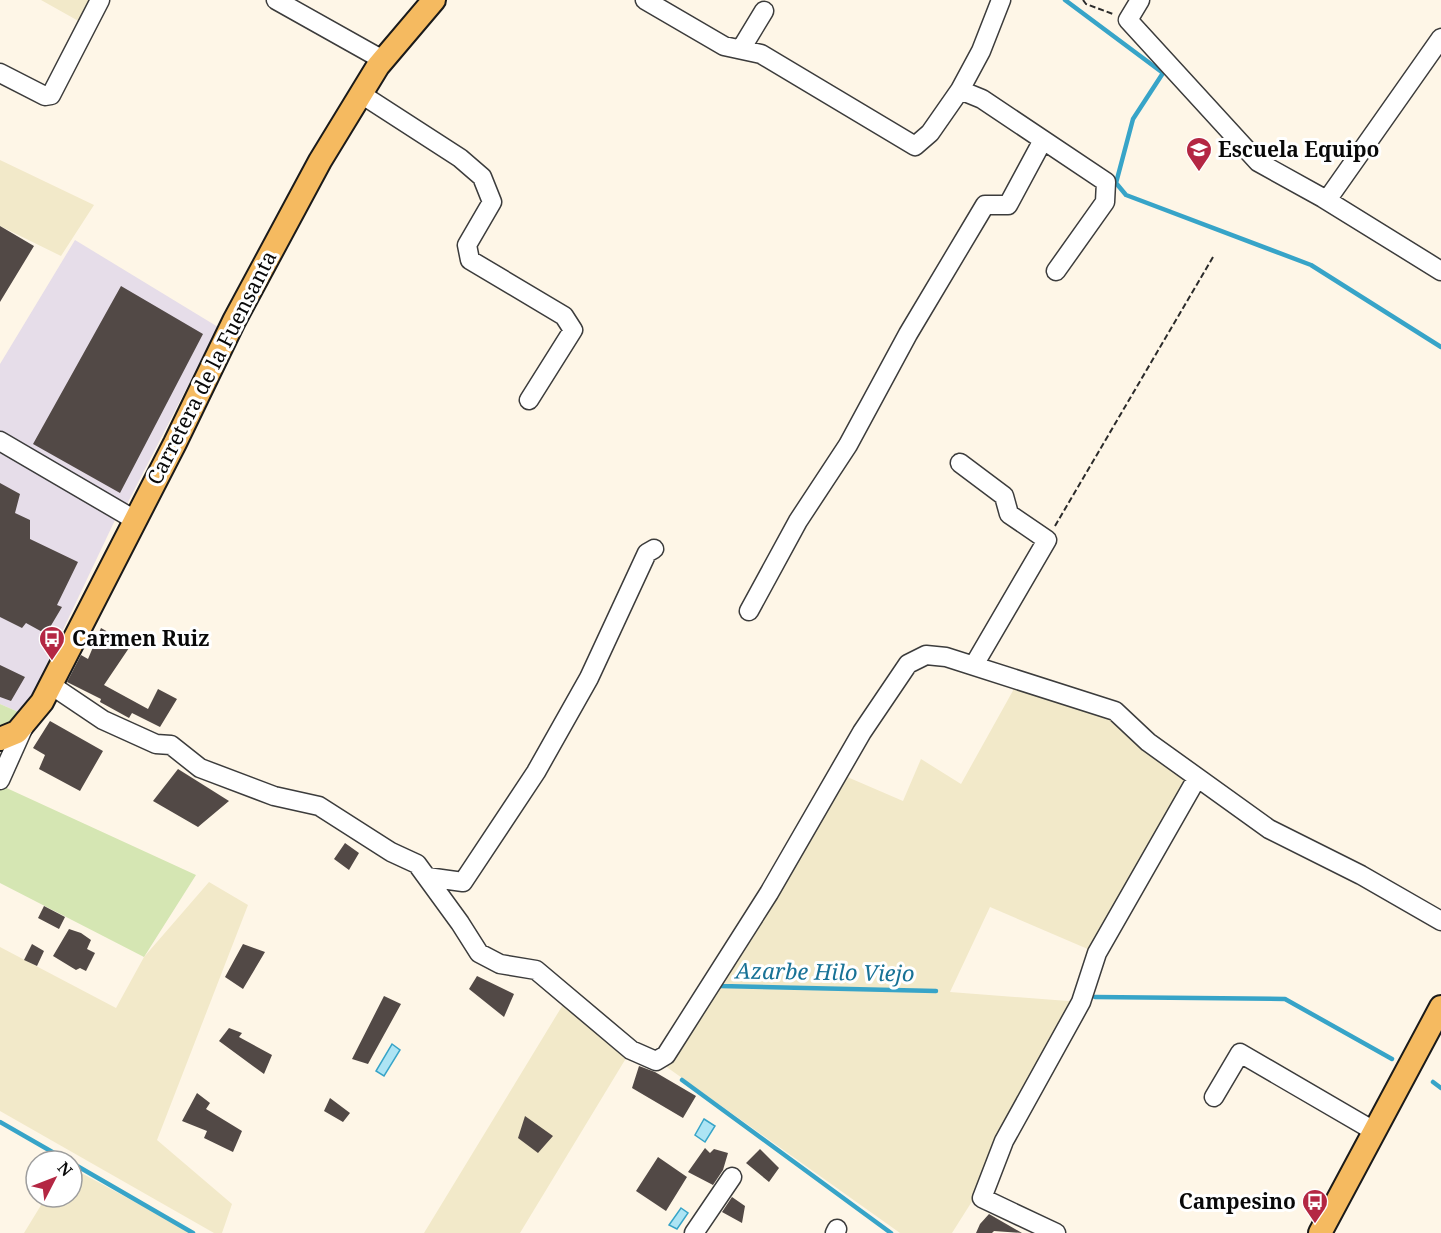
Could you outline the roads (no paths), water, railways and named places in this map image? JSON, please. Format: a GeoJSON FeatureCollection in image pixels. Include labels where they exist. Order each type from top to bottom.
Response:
{"type":"FeatureCollection","features":[{"type":"Feature","properties":{"kind":"main road","name":"Carretera de la Fuensanta"},"geometry":{"type":"LineString","coordinates":[[0,739],[17,732],[42,702],[175,443],[234,321],[320,161],[383,60],[429,2]]}},
{"type":"Feature","properties":{"kind":"main road"},"geometry":{"type":"LineString","coordinates":[[1320,1233],[1441,1007]]}},
{"type":"Feature","properties":{"kind":"street"},"geometry":{"type":"LineString","coordinates":[[0,74],[45,96],[51,94],[100,0]]}},
{"type":"Feature","properties":{"kind":"street"},"geometry":{"type":"LineString","coordinates":[[276,0],[383,60]]}},
{"type":"Feature","properties":{"kind":"street"},"geometry":{"type":"LineString","coordinates":[[645,0],[724,45],[761,54],[915,146],[930,133],[960,90],[981,51],[1001,0]]}},
{"type":"Feature","properties":{"kind":"street"},"geometry":{"type":"LineString","coordinates":[[1140,0],[1128,20],[1258,162],[1327,200],[1441,271]]}},
{"type":"Feature","properties":{"kind":"street"},"geometry":{"type":"LineString","coordinates":[[741,49],[764,12]]}},
{"type":"Feature","properties":{"kind":"street"},"geometry":{"type":"LineString","coordinates":[[1327,200],[1441,38]]}},
{"type":"Feature","properties":{"kind":"street"},"geometry":{"type":"LineString","coordinates":[[960,90],[982,99],[1106,182],[1105,202],[1056,271]]}},
{"type":"Feature","properties":{"kind":"street"},"geometry":{"type":"LineString","coordinates":[[361,94],[460,158],[482,177],[492,202],[467,245],[470,260],[564,316],[573,330],[529,400]]}},
{"type":"Feature","properties":{"kind":"street"},"geometry":{"type":"LineString","coordinates":[[749,611],[798,521],[848,445],[908,334],[986,205],[1008,205],[1042,140]]}},
{"type":"Feature","properties":{"kind":"street"},"geometry":{"type":"LineString","coordinates":[[0,441],[135,520]]}},
{"type":"Feature","properties":{"kind":"street"},"geometry":{"type":"LineString","coordinates":[[960,463],[1004,496],[1010,514],[1047,540],[974,665]]}},
{"type":"Feature","properties":{"kind":"street"},"geometry":{"type":"LineString","coordinates":[[427,877],[463,882],[536,772],[589,678],[647,553],[654,549]]}},
{"type":"Feature","properties":{"kind":"street"},"geometry":{"type":"LineString","coordinates":[[51,685],[103,720],[156,744],[171,746],[200,768],[274,796],[320,806],[391,852],[417,864],[460,922],[478,953],[500,964],[536,970],[631,1050],[656,1061],[666,1055],[769,893],[862,732],[908,664],[926,655],[946,657],[974,665],[1114,711],[1148,742],[1269,829],[1361,875],[1441,921]]}},
{"type":"Feature","properties":{"kind":"street"},"geometry":{"type":"LineString","coordinates":[[0,780],[26,721]]}},
{"type":"Feature","properties":{"kind":"street"},"geometry":{"type":"LineString","coordinates":[[1056,1233],[982,1198],[1004,1141],[1082,1002],[1097,953],[1197,778]]}},
{"type":"Feature","properties":{"kind":"street"},"geometry":{"type":"LineString","coordinates":[[1214,1097],[1240,1053],[1374,1131]]}},
{"type":"Feature","properties":{"kind":"street"},"geometry":{"type":"LineString","coordinates":[[694,1233],[732,1177]]}},
{"type":"Feature","properties":{"kind":"water"},"geometry":{"type":"Polygon","coordinates":[[[392,1044],[400,1050],[384,1076],[376,1071],[392,1044]]]}},
{"type":"Feature","properties":{"kind":"water"},"geometry":{"type":"Polygon","coordinates":[[[704,1119],[715,1126],[705,1142],[695,1135],[704,1119]]]}},
{"type":"Feature","properties":{"kind":"water"},"geometry":{"type":"Polygon","coordinates":[[[681,1208],[688,1213],[677,1229],[669,1225],[681,1208]]]}},
{"type":"Feature","properties":{"kind":"waterway"},"geometry":{"type":"LineString","coordinates":[[1065,0],[1163,73],[1133,119],[1116,183],[1126,195],[1311,265],[1441,347]]}},
{"type":"Feature","properties":{"kind":"waterway","name":"Azarbe Hilo Viejo"},"geometry":{"type":"LineString","coordinates":[[717,984],[720,986],[936,991]]}},
{"type":"Feature","properties":{"kind":"waterway","name":"Azarbe Hilo Viejo"},"geometry":{"type":"LineString","coordinates":[[1095,997],[1285,999],[1392,1059]]}},
{"type":"Feature","properties":{"kind":"waterway"},"geometry":{"type":"LineString","coordinates":[[682,1080],[891,1233]]}},
{"type":"Feature","properties":{"kind":"waterway","name":"Azarbe Hilo Viejo"},"geometry":{"type":"LineString","coordinates":[[1433,1082],[1441,1088]]}},
{"type":"Feature","properties":{"kind":"waterway"},"geometry":{"type":"LineString","coordinates":[[0,1122],[47,1149]]}},
{"type":"Feature","properties":{"kind":"waterway"},"geometry":{"type":"LineString","coordinates":[[84,1170],[193,1233]]}},
{"type":"Feature","properties":{"kind":"place","name":"Escuela Equipo"},"geometry":{"type":"Point","coordinates":[1199,173]}},
{"type":"Feature","properties":{"kind":"place","name":"Carmen Ruiz"},"geometry":{"type":"Point","coordinates":[52,662]}},
{"type":"Feature","properties":{"kind":"place","name":"Campesino"},"geometry":{"type":"Point","coordinates":[1315,1225]}}]}
